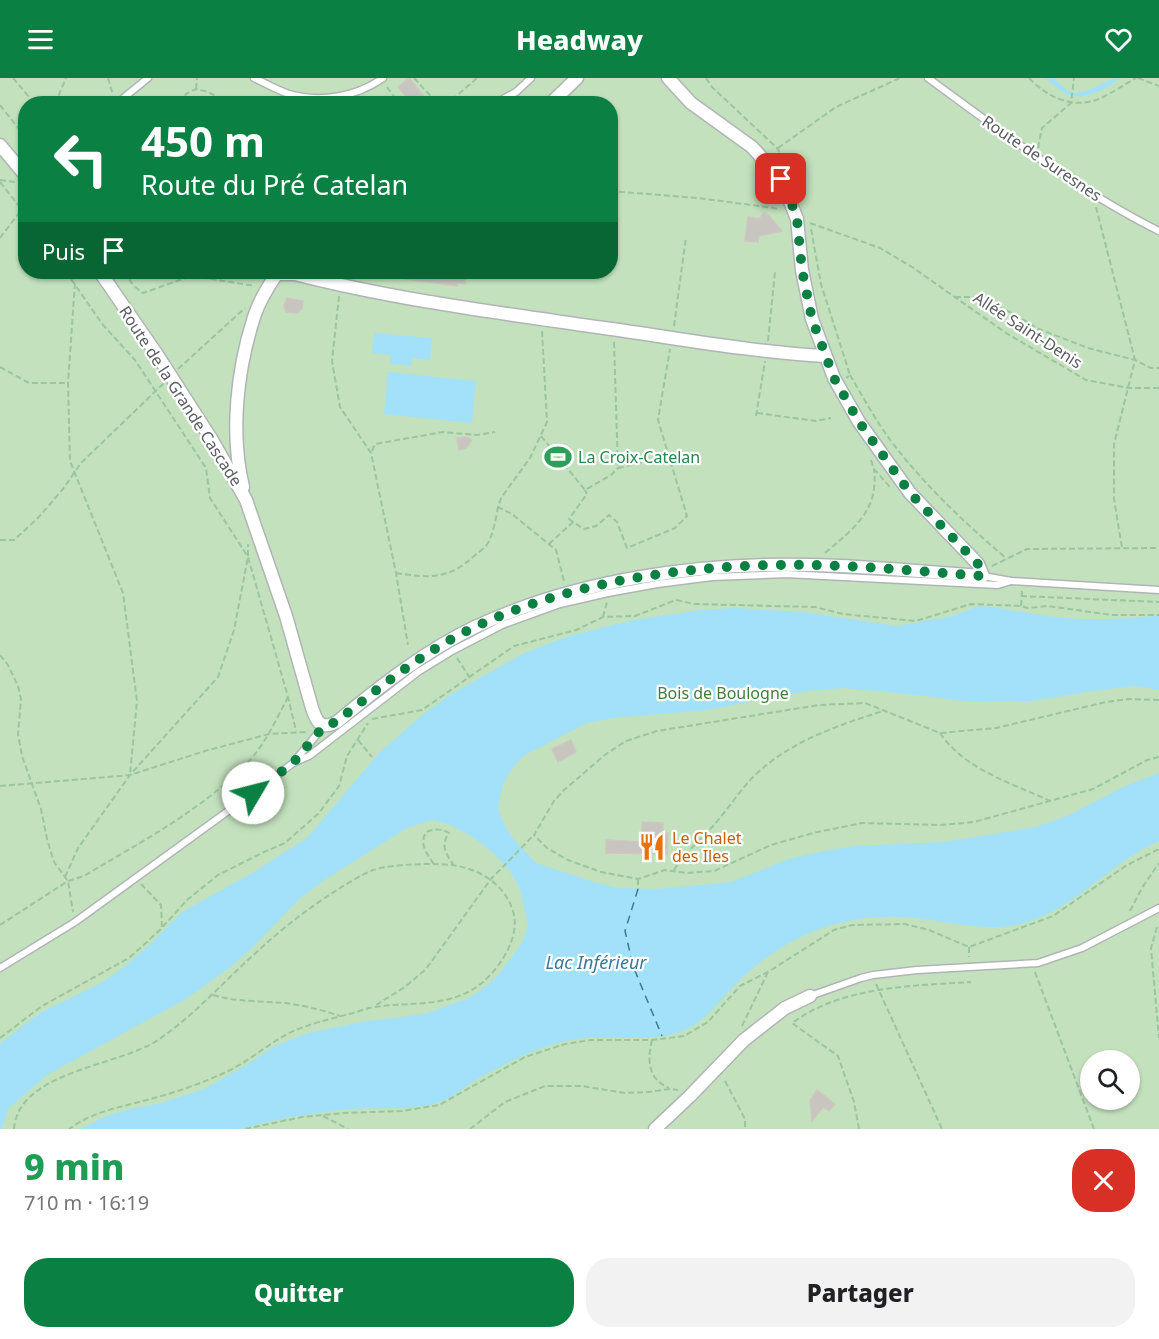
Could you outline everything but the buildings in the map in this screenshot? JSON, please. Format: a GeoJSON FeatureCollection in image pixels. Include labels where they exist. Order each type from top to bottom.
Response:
{"type":"FeatureCollection","features":[{"type":"Feature","properties":{"kind":"street"},"geometry":{"type":"LineString","coordinates":[[558,96],[577,78]]}},
{"type":"Feature","properties":{"kind":"street"},"geometry":{"type":"LineString","coordinates":[[324,726],[336,722],[401,672],[446,642],[474,628],[503,615],[609,584],[687,570],[745,566],[811,565],[983,576],[978,564],[910,493],[877,448],[837,382],[812,319],[804,280],[797,219],[781,179],[752,147],[691,103],[668,78]]}},
{"type":"Feature","properties":{"kind":"street"},"geometry":{"type":"LineString","coordinates":[[0,145],[18,169]]}},
{"type":"Feature","properties":{"kind":"street","name":"Route de la Grande Cascade"},"geometry":{"type":"LineString","coordinates":[[105,279],[212,440],[246,500],[286,616],[312,708],[318,722],[324,726]]}},
{"type":"Feature","properties":{"kind":"street"},"geometry":{"type":"LineString","coordinates":[[246,500],[236,442],[239,390],[254,315],[273,279]]}},
{"type":"Feature","properties":{"kind":"street"},"geometry":{"type":"LineString","coordinates":[[315,279],[405,297],[544,320],[796,355],[825,356]]}},
{"type":"Feature","properties":{"kind":"street"},"geometry":{"type":"LineString","coordinates":[[656,1129],[744,1040],[785,1008],[810,996]]}},
{"type":"Feature","properties":{"kind":"lane"},"geometry":{"type":"LineString","coordinates":[[125,96],[148,78]]}},
{"type":"Feature","properties":{"kind":"lane"},"geometry":{"type":"LineString","coordinates":[[254,78],[290,94],[306,96]]}},
{"type":"Feature","properties":{"kind":"lane"},"geometry":{"type":"LineString","coordinates":[[341,96],[363,90],[382,78]]}},
{"type":"Feature","properties":{"kind":"lane"},"geometry":{"type":"LineString","coordinates":[[509,96],[531,78]]}},
{"type":"Feature","properties":{"kind":"lane","name":"Route de Suresnes"},"geometry":{"type":"LineString","coordinates":[[928,78],[1092,193],[1159,231]]}},
{"type":"Feature","properties":{"kind":"lane"},"geometry":{"type":"LineString","coordinates":[[0,969],[75,922],[293,763],[309,756],[418,672],[502,625],[560,604],[608,593],[712,577],[786,574],[998,585],[1011,581]]}},
{"type":"Feature","properties":{"kind":"lane"},"geometry":{"type":"LineString","coordinates":[[983,576],[1023,582],[1159,590]]}},
{"type":"Feature","properties":{"kind":"lane"},"geometry":{"type":"LineString","coordinates":[[293,763],[324,726]]}},
{"type":"Feature","properties":{"kind":"lane"},"geometry":{"type":"LineString","coordinates":[[810,996],[873,975],[916,970],[1033,964],[1082,948],[1159,908]]}},
{"type":"Feature","properties":{"kind":"path"},"geometry":{"type":"LineString","coordinates":[[13,78],[28,96]]}},
{"type":"Feature","properties":{"kind":"path"},"geometry":{"type":"LineString","coordinates":[[58,96],[66,78]]}},
{"type":"Feature","properties":{"kind":"path"},"geometry":{"type":"LineString","coordinates":[[108,78],[113,96]]}},
{"type":"Feature","properties":{"kind":"path"},"geometry":{"type":"LineString","coordinates":[[196,78],[196,89]]}},
{"type":"Feature","properties":{"kind":"path"},"geometry":{"type":"LineString","coordinates":[[382,78],[394,96]]}},
{"type":"Feature","properties":{"kind":"path"},"geometry":{"type":"LineString","coordinates":[[414,78],[431,96]]}},
{"type":"Feature","properties":{"kind":"path"},"geometry":{"type":"LineString","coordinates":[[457,96],[477,78]]}},
{"type":"Feature","properties":{"kind":"path"},"geometry":{"type":"LineString","coordinates":[[764,158],[836,107],[900,78]]}},
{"type":"Feature","properties":{"kind":"path"},"geometry":{"type":"LineString","coordinates":[[1029,78],[1036,86],[1062,101],[1071,103],[1087,103],[1103,98],[1137,78],[1159,86]]}},
{"type":"Feature","properties":{"kind":"path"},"geometry":{"type":"LineString","coordinates":[[1036,155],[1042,129],[1071,103],[1074,78]]}},
{"type":"Feature","properties":{"kind":"path"},"geometry":{"type":"LineString","coordinates":[[185,96],[196,89],[215,96]]}},
{"type":"Feature","properties":{"kind":"path"},"geometry":{"type":"LineString","coordinates":[[0,105],[18,128]]}},
{"type":"Feature","properties":{"kind":"path"},"geometry":{"type":"LineString","coordinates":[[18,178],[0,181],[18,204]]}},
{"type":"Feature","properties":{"kind":"path","name":"Allée Saint-Denis"},"geometry":{"type":"LineString","coordinates":[[618,192],[698,198],[774,208],[797,219],[880,248],[912,267],[1006,333],[1075,375],[1086,380],[1129,388],[1159,388]]}},
{"type":"Feature","properties":{"kind":"path"},"geometry":{"type":"LineString","coordinates":[[1092,193],[1135,360],[1114,444],[1114,499],[1122,548]]}},
{"type":"Feature","properties":{"kind":"path"},"geometry":{"type":"LineString","coordinates":[[0,238],[18,214]]}},
{"type":"Feature","properties":{"kind":"path"},"geometry":{"type":"LineString","coordinates":[[542,436],[585,490],[586,494],[569,519],[584,529],[596,526],[609,515],[617,522],[627,549],[675,528],[687,516],[658,420],[686,237]]}},
{"type":"Feature","properties":{"kind":"path"},"geometry":{"type":"LineString","coordinates":[[72,279],[103,325],[135,360],[206,468],[210,498],[248,557],[296,731]]}},
{"type":"Feature","properties":{"kind":"path"},"geometry":{"type":"LineString","coordinates":[[129,279],[143,293],[182,279]]}},
{"type":"Feature","properties":{"kind":"path"},"geometry":{"type":"LineString","coordinates":[[212,279],[258,286]]}},
{"type":"Feature","properties":{"kind":"path"},"geometry":{"type":"LineString","coordinates":[[75,283],[68,383],[70,460],[123,593],[137,701],[130,775]]}},
{"type":"Feature","properties":{"kind":"path"},"geometry":{"type":"LineString","coordinates":[[341,285],[332,361],[340,407],[371,453],[396,573],[408,645]]}},
{"type":"Feature","properties":{"kind":"path","name":"Allée Saint-Denis"},"geometry":{"type":"LineString","coordinates":[[955,297],[974,297],[1010,312],[1039,329],[1080,345],[1135,360],[1151,368],[1159,368]]}},
{"type":"Feature","properties":{"kind":"path"},"geometry":{"type":"LineString","coordinates":[[0,540],[14,540],[38,518],[81,463],[246,307]]}},
{"type":"Feature","properties":{"kind":"path"},"geometry":{"type":"LineString","coordinates":[[396,573],[427,578],[443,576],[469,561],[490,542],[501,498],[530,458],[547,422],[542,329],[544,320]]}},
{"type":"Feature","properties":{"kind":"path"},"geometry":{"type":"LineString","coordinates":[[613,329],[618,468]]}},
{"type":"Feature","properties":{"kind":"path"},"geometry":{"type":"LineString","coordinates":[[0,367],[30,383],[68,383]]}},
{"type":"Feature","properties":{"kind":"path"},"geometry":{"type":"LineString","coordinates":[[850,375],[891,440],[924,482],[964,523],[1007,559]]}},
{"type":"Feature","properties":{"kind":"path"},"geometry":{"type":"LineString","coordinates":[[757,413],[816,421],[831,418]]}},
{"type":"Feature","properties":{"kind":"path"},"geometry":{"type":"LineString","coordinates":[[371,453],[375,444],[443,432],[477,435],[495,432]]}},
{"type":"Feature","properties":{"kind":"path"},"geometry":{"type":"LineString","coordinates":[[585,490],[618,468],[668,456]]}},
{"type":"Feature","properties":{"kind":"path"},"geometry":{"type":"LineString","coordinates":[[821,557],[846,537],[864,517],[872,498],[875,481],[874,469]]}},
{"type":"Feature","properties":{"kind":"path"},"geometry":{"type":"LineString","coordinates":[[498,507],[512,514],[556,550],[565,583]]}},
{"type":"Feature","properties":{"kind":"path"},"geometry":{"type":"LineString","coordinates":[[549,544],[573,522]]}},
{"type":"Feature","properties":{"kind":"path"},"geometry":{"type":"LineString","coordinates":[[65,877],[78,849],[130,775],[218,677],[234,630],[248,557],[247,534]]}},
{"type":"Feature","properties":{"kind":"path"},"geometry":{"type":"LineString","coordinates":[[992,566],[1027,549],[1159,548]]}},
{"type":"Feature","properties":{"kind":"path"},"geometry":{"type":"LineString","coordinates":[[1021,606],[1023,582]]}},
{"type":"Feature","properties":{"kind":"path"},"geometry":{"type":"LineString","coordinates":[[1021,596],[1159,602]]}},
{"type":"Feature","properties":{"kind":"path"},"geometry":{"type":"LineString","coordinates":[[0,1038],[42,1006],[129,958],[187,900],[218,875],[285,843],[320,813],[339,786],[347,756],[371,719],[422,710],[514,646],[576,630],[603,617],[635,616],[676,600],[695,604],[815,607],[884,620],[916,621],[971,604],[1028,608],[1047,606],[1113,615],[1159,615]]}},
{"type":"Feature","properties":{"kind":"path"},"geometry":{"type":"LineString","coordinates":[[452,651],[470,678]]}},
{"type":"Feature","properties":{"kind":"path"},"geometry":{"type":"LineString","coordinates":[[0,655],[8,665],[20,692],[18,734],[22,756],[41,809],[54,862],[68,882],[75,922]]}},
{"type":"Feature","properties":{"kind":"path"},"geometry":{"type":"LineString","coordinates":[[0,925],[68,882],[84,876],[182,818],[250,759],[269,734],[288,697]]}},
{"type":"Feature","properties":{"kind":"path"},"geometry":{"type":"LineString","coordinates":[[374,1007],[405,987],[426,969],[491,879],[534,835],[554,801],[606,754],[626,741],[657,731],[819,705],[865,704],[940,733],[996,728],[1106,702],[1130,699],[1159,700]]}},
{"type":"Feature","properties":{"kind":"path"},"geometry":{"type":"LineString","coordinates":[[674,870],[752,779],[778,756],[809,738],[883,711]]}},
{"type":"Feature","properties":{"kind":"path"},"geometry":{"type":"LineString","coordinates":[[0,786],[130,775],[269,734],[306,732]]}},
{"type":"Feature","properties":{"kind":"path"},"geometry":{"type":"LineString","coordinates":[[940,733],[946,742],[988,774],[1050,801]]}},
{"type":"Feature","properties":{"kind":"path"},"geometry":{"type":"LineString","coordinates":[[358,740],[372,757]]}},
{"type":"Feature","properties":{"kind":"path"},"geometry":{"type":"LineString","coordinates":[[534,835],[547,849],[568,860],[601,872],[638,879],[665,870],[687,873],[714,871],[771,845],[862,823],[941,825],[974,822],[1093,789],[1147,760],[1159,757]]}},
{"type":"Feature","properties":{"kind":"path"},"geometry":{"type":"LineString","coordinates":[[434,864],[423,847],[422,839],[426,832],[439,830],[449,833],[445,838],[444,848],[454,865]]}},
{"type":"Feature","properties":{"kind":"path"},"geometry":{"type":"LineString","coordinates":[[245,1129],[321,1115],[402,1111],[440,1105],[525,1057],[565,1044],[591,1040],[652,1040],[684,1036],[708,1022],[740,986],[768,972],[834,930],[852,925],[905,924],[929,930],[969,947],[1053,916],[1126,865],[1159,849]]}},
{"type":"Feature","properties":{"kind":"path"},"geometry":{"type":"LineString","coordinates":[[1130,911],[1159,863]]}},
{"type":"Feature","properties":{"kind":"path"},"geometry":{"type":"LineString","coordinates":[[14,1129],[15,1119],[22,1106],[45,1084],[156,1042],[213,995],[261,948],[318,902],[374,870],[434,864],[464,867],[491,879],[502,891],[513,910],[512,940],[496,971],[470,992],[441,1002],[374,1007],[289,1033],[225,1073],[154,1098],[83,1118],[69,1129]]}},
{"type":"Feature","properties":{"kind":"path"},"geometry":{"type":"LineString","coordinates":[[136,878],[161,905],[162,927]]}},
{"type":"Feature","properties":{"kind":"path"},"geometry":{"type":"LineString","coordinates":[[638,879],[638,889]]}},
{"type":"Feature","properties":{"kind":"path"},"geometry":{"type":"LineString","coordinates":[[1157,927],[1151,948],[1159,1038]]}},
{"type":"Feature","properties":{"kind":"path"},"geometry":{"type":"LineString","coordinates":[[969,947],[969,957]]}},
{"type":"Feature","properties":{"kind":"path"},"geometry":{"type":"LineString","coordinates":[[1033,964],[1094,1129]]}},
{"type":"Feature","properties":{"kind":"path"},"geometry":{"type":"LineString","coordinates":[[741,1027],[768,972]]}},
{"type":"Feature","properties":{"kind":"path"},"geometry":{"type":"LineString","coordinates":[[873,975],[942,1129]]}},
{"type":"Feature","properties":{"kind":"path"},"geometry":{"type":"LineString","coordinates":[[859,1129],[854,1102],[838,1056],[792,1023],[833,1002],[879,990],[971,982]]}},
{"type":"Feature","properties":{"kind":"path"},"geometry":{"type":"LineString","coordinates":[[213,995],[287,1004],[341,1016]]}},
{"type":"Feature","properties":{"kind":"path"},"geometry":{"type":"LineString","coordinates":[[652,1040],[649,1064],[652,1075],[670,1089]]}},
{"type":"Feature","properties":{"kind":"path"},"geometry":{"type":"LineString","coordinates":[[725,1081],[745,1119],[745,1129]]}},
{"type":"Feature","properties":{"kind":"path"},"geometry":{"type":"LineString","coordinates":[[470,1129],[505,1102],[545,1086],[582,1086],[626,1093],[680,1090]]}},
{"type":"Feature","properties":{"kind":"path"},"geometry":{"type":"LineString","coordinates":[[321,1115],[348,1129]]}},
{"type":"Feature","properties":{"kind":"green space","name":"Bois de Boulogne"},"geometry":{"type":"Polygon","coordinates":[[[0,78],[1159,78],[1159,1129],[0,1129],[0,78]]]}},
{"type":"Feature","properties":{"kind":"water"},"geometry":{"type":"Polygon","coordinates":[[[1045,78],[1053,78],[1068,91],[1082,92],[1120,78],[1110,86],[1096,92],[1074,96],[1068,95],[1045,78]]]}},
{"type":"Feature","properties":{"kind":"water"},"geometry":{"type":"Polygon","coordinates":[[[374,333],[432,338],[430,360],[412,358],[411,366],[390,364],[391,355],[372,353],[374,333]]]}},
{"type":"Feature","properties":{"kind":"water"},"geometry":{"type":"Polygon","coordinates":[[[388,372],[476,381],[472,423],[384,414],[388,372]]]}},
{"type":"Feature","properties":{"kind":"water","name":"Lac Inférieur"},"geometry":{"type":"Polygon","coordinates":[[[979,606],[1078,619],[1159,616],[1159,690],[1135,686],[1032,701],[970,702],[844,688],[808,691],[707,710],[614,718],[587,723],[523,756],[503,785],[498,808],[511,836],[536,863],[617,888],[657,889],[731,882],[789,859],[854,846],[944,842],[1036,827],[1069,815],[1123,787],[1159,773],[1159,841],[1124,861],[1057,909],[1039,918],[1007,926],[981,927],[916,918],[886,917],[865,918],[821,928],[782,947],[758,964],[704,1018],[689,1028],[667,1036],[597,1037],[558,1043],[512,1061],[434,1104],[341,1110],[238,1129],[81,1129],[104,1117],[161,1103],[204,1089],[274,1046],[308,1033],[361,1022],[425,1014],[469,998],[489,984],[500,973],[523,941],[528,925],[520,888],[509,870],[492,852],[470,835],[448,824],[432,820],[407,828],[326,879],[300,898],[251,949],[228,969],[186,999],[47,1075],[8,1109],[2,1129],[0,1129],[0,1044],[2,1042],[40,1013],[103,982],[120,970],[182,912],[252,873],[307,838],[379,753],[422,715],[453,693],[524,653],[566,637],[612,625],[700,610],[736,608],[803,612],[897,626],[952,616],[979,606]]]}},
{"type":"Feature","properties":{"kind":"ferry route"},"geometry":{"type":"LineString","coordinates":[[638,889],[625,931],[633,966],[662,1036]]}},
{"type":"Feature","properties":{"kind":"place","name":"La Croix-Catelan"},"geometry":{"type":"Point","coordinates":[558,457]}},
{"type":"Feature","properties":{"kind":"place","name":"Le Chalet des Iles"},"geometry":{"type":"Point","coordinates":[652,847]}},
{"type":"Feature","properties":{"kind":"route"},"geometry":{"type":"LineString","coordinates":[[253,793],[293,763],[324,726],[336,722],[401,672],[446,642],[503,615],[574,592],[687,570],[745,566],[811,565],[983,576],[978,564],[910,493],[859,422],[834,378],[812,319],[802,270],[797,219],[781,179]]}}]}
